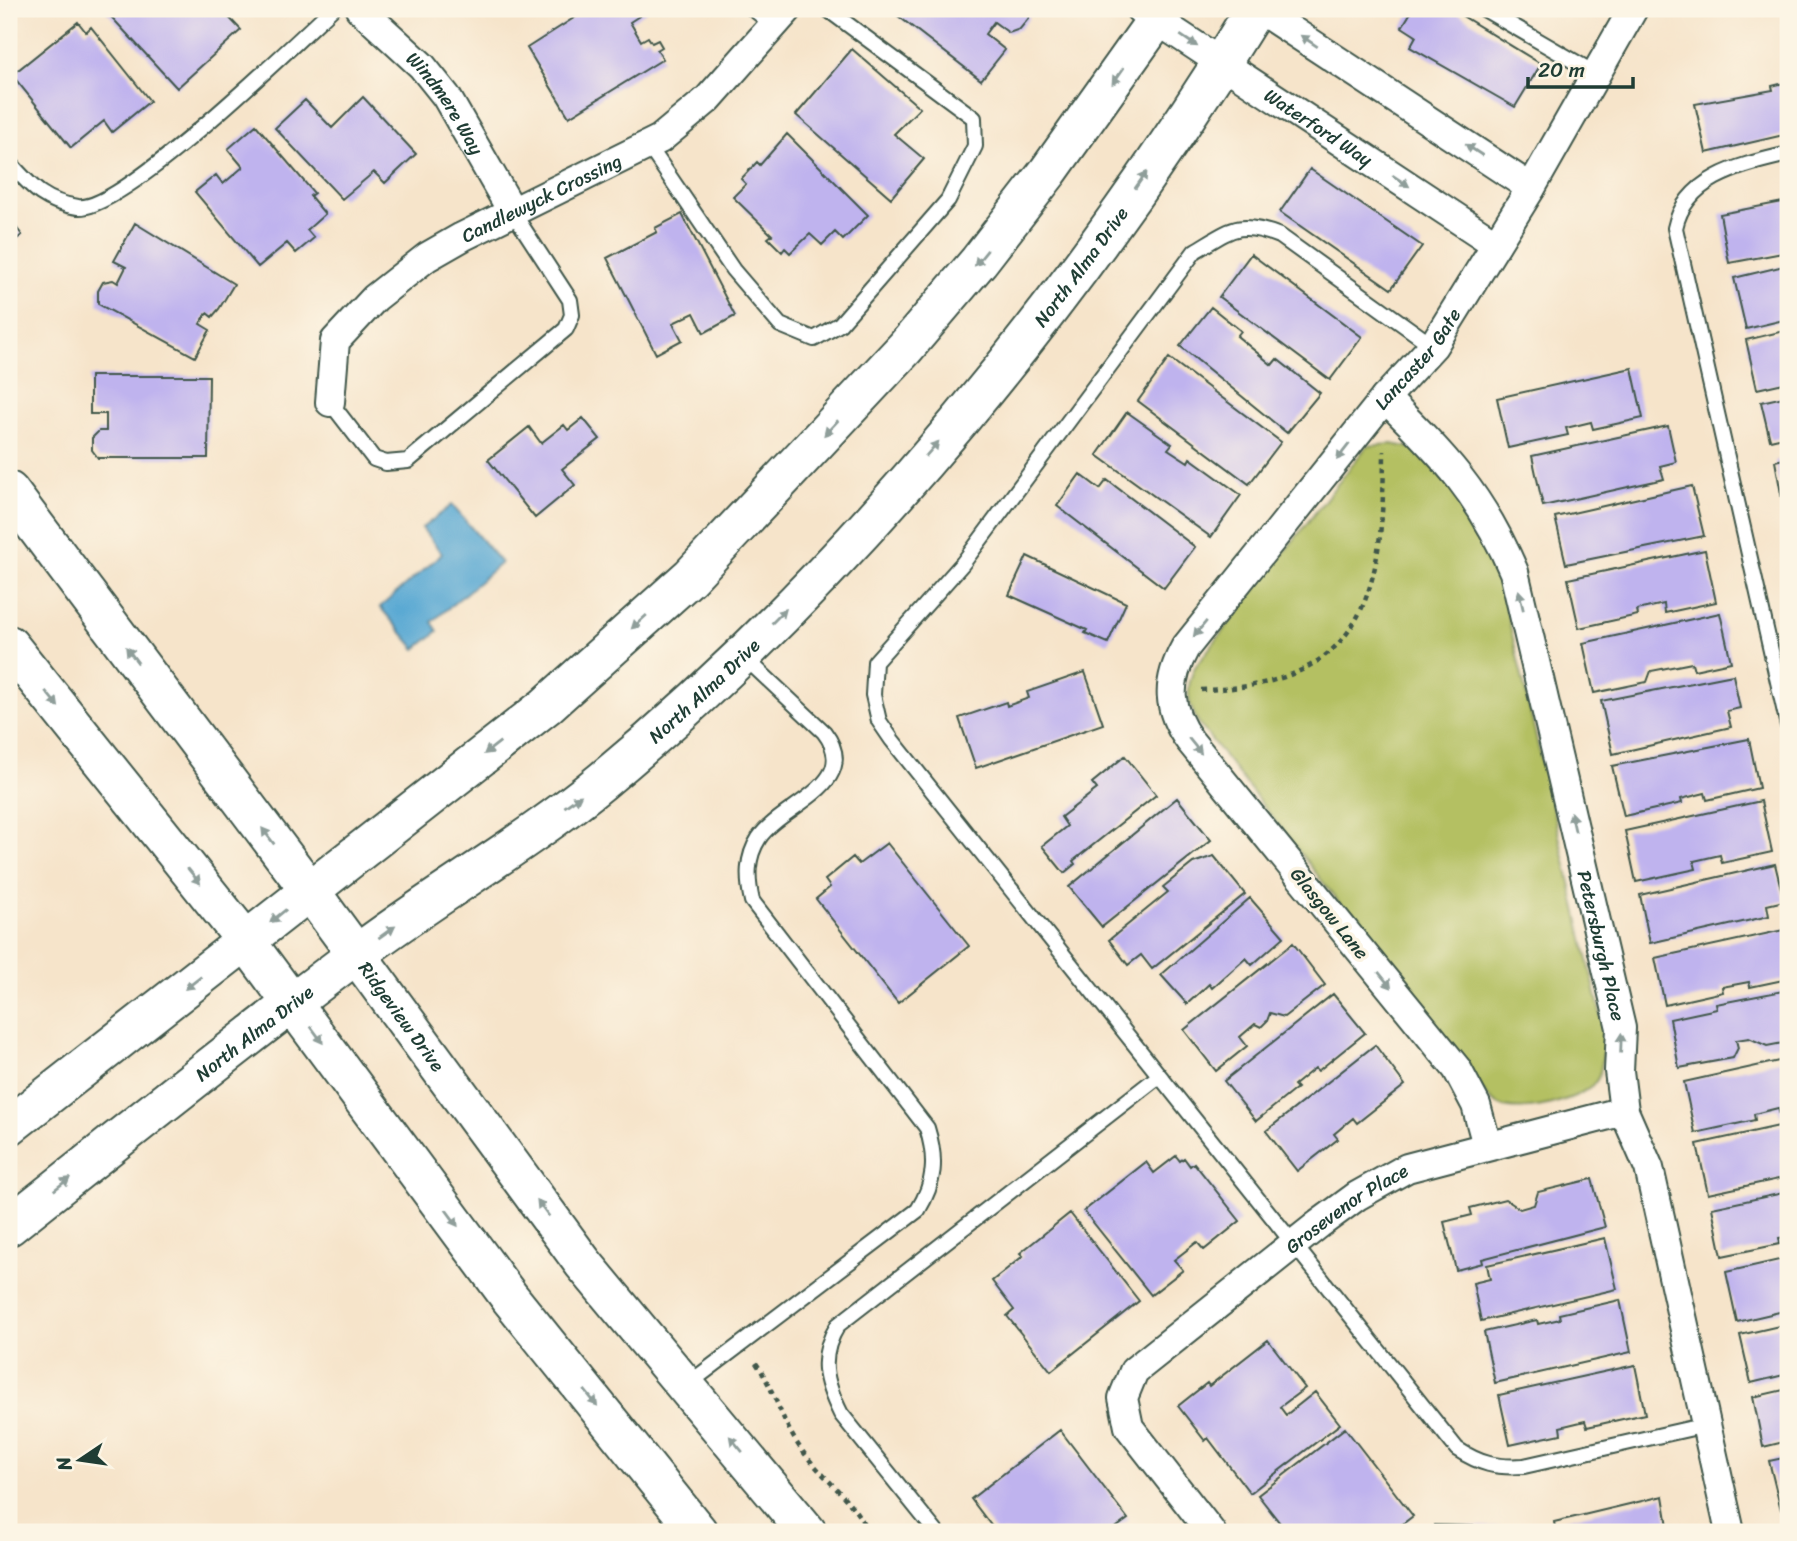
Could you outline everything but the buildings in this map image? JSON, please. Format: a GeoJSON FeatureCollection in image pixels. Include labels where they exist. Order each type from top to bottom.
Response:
{"type":"FeatureCollection","features":[{"type":"Feature","properties":{"kind":"main road","name":"North Alma Drive"},"geometry":{"type":"LineString","coordinates":[[9,1226],[356,954],[598,783],[701,694],[809,586],[964,412],[1106,229],[1257,9]]}},
{"type":"Feature","properties":{"kind":"main road"},"geometry":{"type":"LineString","coordinates":[[9,1126],[546,706],[690,577],[863,394],[978,261],[1056,162],[1153,12]]}},
{"type":"Feature","properties":{"kind":"main road","name":"Ridgeview Drive"},"geometry":{"type":"LineString","coordinates":[[9,491],[310,891],[583,1263],[807,1532]]}},
{"type":"Feature","properties":{"kind":"main road"},"geometry":{"type":"LineString","coordinates":[[9,645],[295,1004],[510,1298],[698,1532]]}},
{"type":"Feature","properties":{"kind":"street","name":"Windmere Way"},"geometry":{"type":"LineString","coordinates":[[360,9],[422,66],[446,96],[512,211]]}},
{"type":"Feature","properties":{"kind":"street"},"geometry":{"type":"LineString","coordinates":[[1257,9],[1531,188]]}},
{"type":"Feature","properties":{"kind":"street","name":"Lancaster Gate"},"geometry":{"type":"LineString","coordinates":[[1170,685],[1175,665],[1185,648],[1385,398],[1433,346],[1531,188],[1633,9]]}},
{"type":"Feature","properties":{"kind":"street","name":"Waterford Way"},"geometry":{"type":"LineString","coordinates":[[1153,12],[1221,62],[1496,244]]}},
{"type":"Feature","properties":{"kind":"street","name":"Candlewyck Crossing"},"geometry":{"type":"LineString","coordinates":[[330,401],[335,341],[375,298],[427,257],[512,211],[648,145],[708,99],[782,17]]}},
{"type":"Feature","properties":{"kind":"street","name":"Petersburgh Place"},"geometry":{"type":"LineString","coordinates":[[1385,398],[1447,460],[1473,492],[1496,528],[1514,572],[1621,1028],[1619,1071],[1624,1111],[1649,1168],[1730,1532]]}},
{"type":"Feature","properties":{"kind":"street","name":"Glasgow Lane"},"geometry":{"type":"LineString","coordinates":[[1170,685],[1171,705],[1178,725],[1457,1069],[1476,1105],[1487,1145]]}},
{"type":"Feature","properties":{"kind":"street","name":"Grosevenor Place"},"geometry":{"type":"LineString","coordinates":[[1210,1532],[1129,1427],[1123,1398],[1134,1371],[1357,1196],[1407,1168],[1624,1111]]}},
{"type":"Feature","properties":{"kind":"lane"},"geometry":{"type":"LineString","coordinates":[[9,162],[40,195],[80,207],[114,196],[219,113],[332,9]]}},
{"type":"Feature","properties":{"kind":"lane"},"geometry":{"type":"LineString","coordinates":[[753,9],[782,17]]}},
{"type":"Feature","properties":{"kind":"lane"},"geometry":{"type":"LineString","coordinates":[[648,145],[733,270],[780,325],[814,339],[840,324],[948,200],[975,146],[974,118],[827,9]]}},
{"type":"Feature","properties":{"kind":"lane"},"geometry":{"type":"LineString","coordinates":[[1484,9],[1596,74]]}},
{"type":"Feature","properties":{"kind":"lane"},"geometry":{"type":"LineString","coordinates":[[1788,154],[1746,164],[1717,175],[1692,193],[1679,212],[1675,228],[1788,726]]}},
{"type":"Feature","properties":{"kind":"lane"},"geometry":{"type":"LineString","coordinates":[[330,401],[374,459],[386,463],[408,461],[566,329],[572,315],[570,300],[512,211]]}},
{"type":"Feature","properties":{"kind":"lane"},"geometry":{"type":"LineString","coordinates":[[1433,346],[1280,236],[1254,226],[1231,230],[1195,251],[963,563],[875,662],[873,695],[879,721],[1457,1449],[1477,1462],[1500,1468],[1524,1466],[1706,1425]]}},
{"type":"Feature","properties":{"kind":"lane"},"geometry":{"type":"LineString","coordinates":[[686,1385],[918,1210],[929,1192],[935,1171],[934,1149],[927,1128],[752,901],[749,869],[760,837],[825,782],[835,762],[831,741],[824,732],[741,654]]}},
{"type":"Feature","properties":{"kind":"lane"},"geometry":{"type":"LineString","coordinates":[[936,1532],[841,1414],[830,1393],[825,1368],[827,1343],[838,1325],[922,1257],[1159,1076]]}},
{"type":"Feature","properties":{"kind":"path"},"geometry":{"type":"LineString","coordinates":[[1375,457],[1395,455]]}},
{"type":"Feature","properties":{"kind":"path"},"geometry":{"type":"LineString","coordinates":[[1199,680],[1197,691],[1241,687],[1306,670],[1336,647],[1364,605],[1374,570],[1384,509],[1384,456]]}},
{"type":"Feature","properties":{"kind":"path"},"geometry":{"type":"LineString","coordinates":[[741,1344],[772,1385],[786,1426],[802,1451],[845,1495],[869,1532]]}},
{"type":"Feature","properties":{"kind":"green space"},"geometry":{"type":"Polygon","coordinates":[[[1392,444],[1417,449],[1452,487],[1492,548],[1604,1029],[1600,1073],[1592,1086],[1569,1098],[1539,1107],[1502,1106],[1487,1096],[1470,1070],[1200,725],[1190,703],[1189,689],[1195,667],[1367,446],[1392,444]]]}},
{"type":"Feature","properties":{"kind":"water"},"geometry":{"type":"Polygon","coordinates":[[[452,505],[501,563],[432,622],[438,631],[416,649],[380,607],[442,554],[422,528],[452,505]]]}}]}
